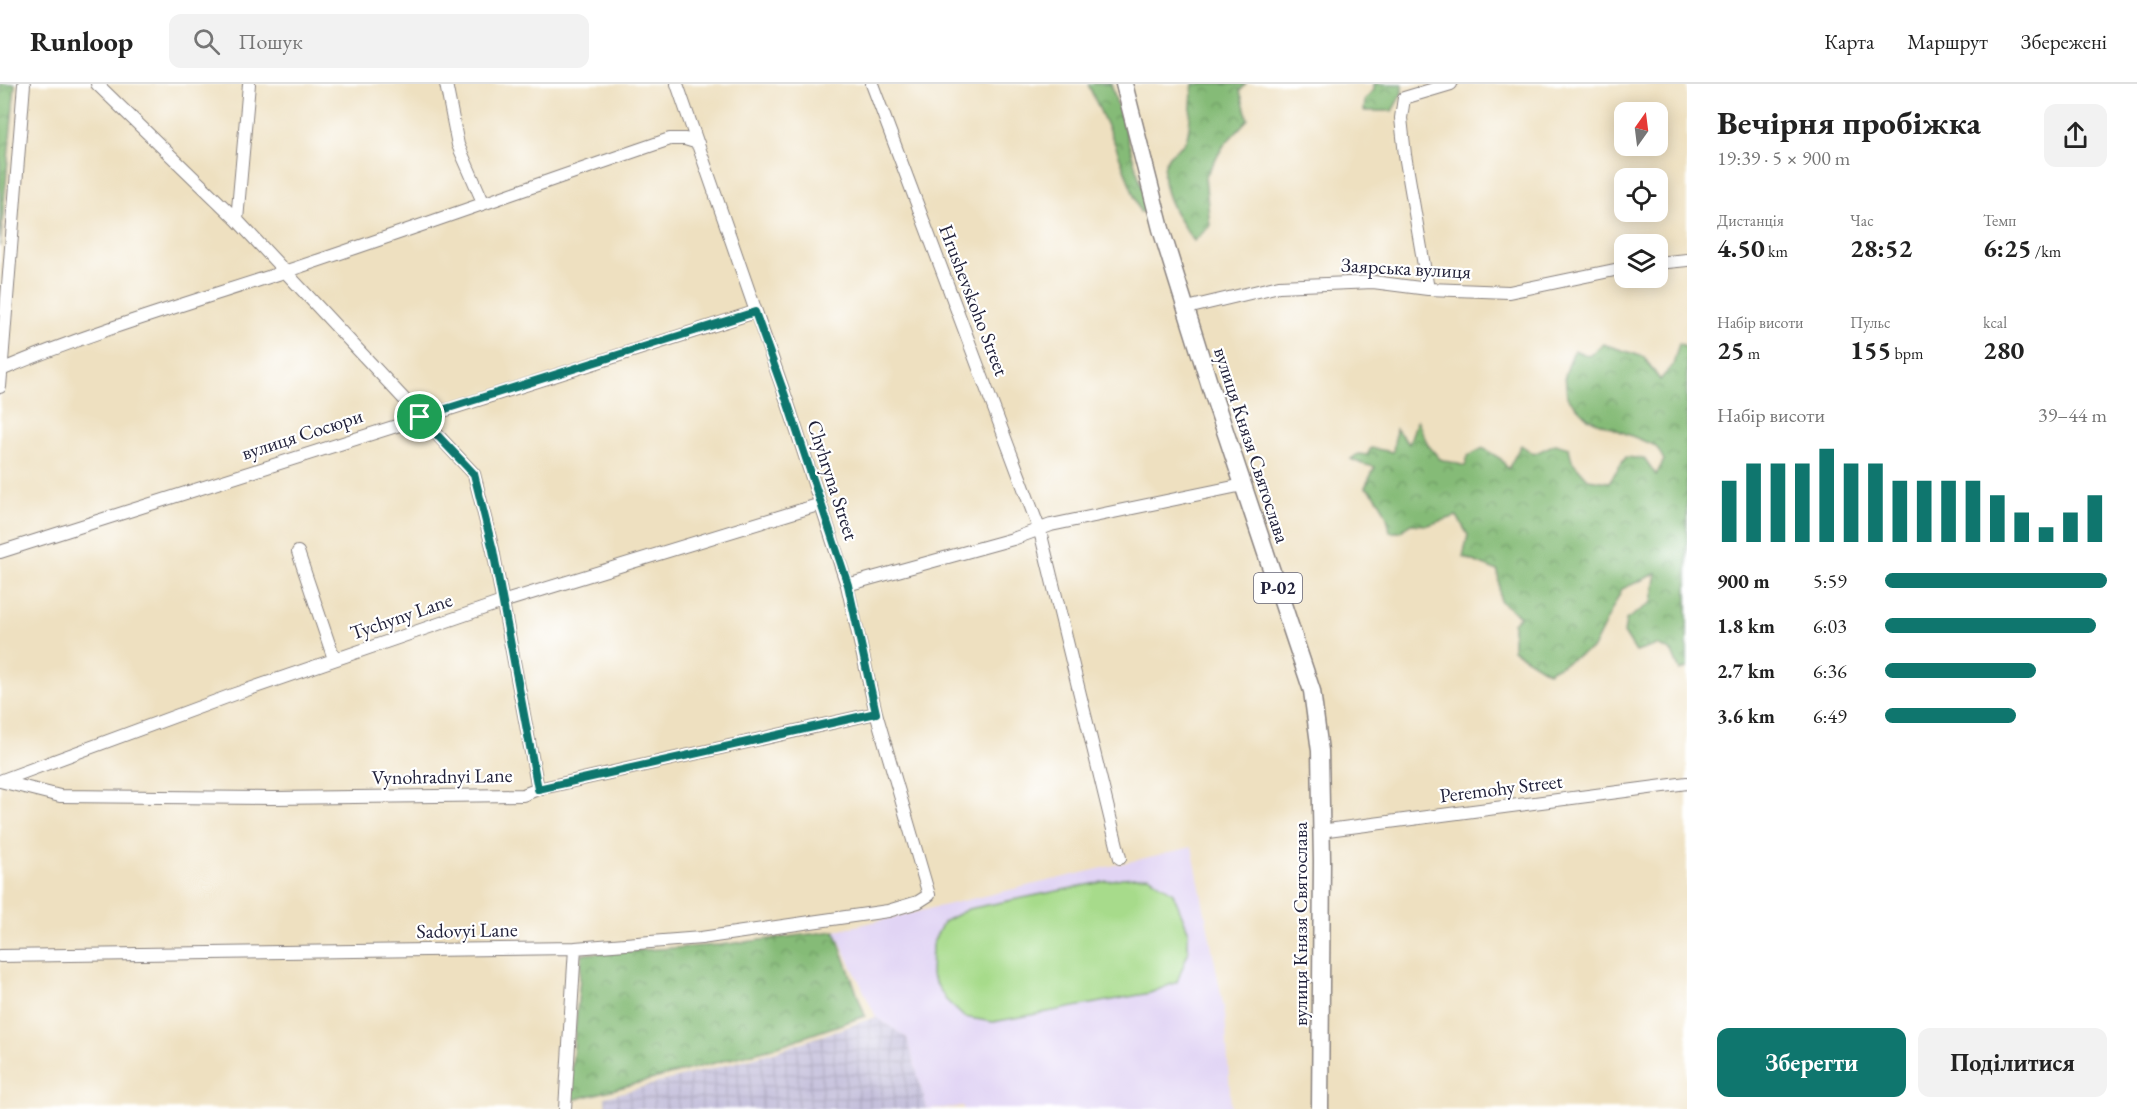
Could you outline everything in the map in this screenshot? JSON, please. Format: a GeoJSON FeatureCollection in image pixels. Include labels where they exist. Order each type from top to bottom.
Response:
{"type":"FeatureCollection","features":[{"type":"Feature","properties":{"kind":"main road","name":"вулиця Князя Святослава"},"geometry":{"type":"LineString","coordinates":[[1124,84],[1161,229],[1312,691],[1320,751],[1320,1109]]}},
{"type":"Feature","properties":{"kind":"street"},"geometry":{"type":"LineString","coordinates":[[0,387],[24,84]]}},
{"type":"Feature","properties":{"kind":"street"},"geometry":{"type":"LineString","coordinates":[[97,84],[237,220],[474,474],[493,550],[538,789]]}},
{"type":"Feature","properties":{"kind":"street"},"geometry":{"type":"LineString","coordinates":[[237,220],[249,84]]}},
{"type":"Feature","properties":{"kind":"street"},"geometry":{"type":"LineString","coordinates":[[446,84],[458,145],[483,202]]}},
{"type":"Feature","properties":{"kind":"street","name":"Chyhryna Street"},"geometry":{"type":"LineString","coordinates":[[677,84],[848,585],[876,713],[929,895]]}},
{"type":"Feature","properties":{"kind":"street","name":"Hrushevskoho Street"},"geometry":{"type":"LineString","coordinates":[[872,84],[1040,531],[1120,858]]}},
{"type":"Feature","properties":{"kind":"street"},"geometry":{"type":"LineString","coordinates":[[1428,288],[1405,155],[1401,118],[1404,98],[1451,84]]}},
{"type":"Feature","properties":{"kind":"street"},"geometry":{"type":"LineString","coordinates":[[1,370],[44,352],[670,139],[685,139],[698,143]]}},
{"type":"Feature","properties":{"kind":"street"},"geometry":{"type":"LineString","coordinates":[[1668,262],[1687,260]]}},
{"type":"Feature","properties":{"kind":"street","name":"Заярська вулиця"},"geometry":{"type":"LineString","coordinates":[[1187,308],[1279,286],[1373,282],[1428,288],[1509,292],[1614,270]]}},
{"type":"Feature","properties":{"kind":"street","name":"вулиця Сосюри"},"geometry":{"type":"LineString","coordinates":[[0,552],[755,312]]}},
{"type":"Feature","properties":{"kind":"street"},"geometry":{"type":"LineString","coordinates":[[848,585],[1040,531],[1051,525],[1243,485]]}},
{"type":"Feature","properties":{"kind":"street","name":"Tychyny Lane"},"geometry":{"type":"LineString","coordinates":[[0,781],[334,659],[502,602],[820,504]]}},
{"type":"Feature","properties":{"kind":"street"},"geometry":{"type":"LineString","coordinates":[[298,552],[334,659]]}},
{"type":"Feature","properties":{"kind":"street","name":"Vynohradnyi Lane"},"geometry":{"type":"LineString","coordinates":[[0,781],[60,796],[273,798],[523,795],[538,789],[876,713]]}},
{"type":"Feature","properties":{"kind":"street","name":"Peremohy Street"},"geometry":{"type":"LineString","coordinates":[[1320,831],[1687,783]]}},
{"type":"Feature","properties":{"kind":"street","name":"Sadovyi Lane"},"geometry":{"type":"LineString","coordinates":[[0,956],[575,948],[701,938],[822,921],[888,911],[918,902],[929,895]]}},
{"type":"Feature","properties":{"kind":"street"},"geometry":{"type":"LineString","coordinates":[[565,1109],[575,948]]}},
{"type":"Feature","properties":{"kind":"shaded area"},"geometry":{"type":"Polygon","coordinates":[[[1192,847],[1225,1014],[1231,1109],[964,1109],[963,1107],[927,1109],[907,1038],[876,1017],[835,931],[1192,847]]]}},
{"type":"Feature","properties":{"kind":"shaded area"},"geometry":{"type":"Polygon","coordinates":[[[876,1017],[907,1038],[927,1109],[606,1109],[605,1097],[774,1052],[876,1017]]]}},
{"type":"Feature","properties":{"kind":"green space"},"geometry":{"type":"Polygon","coordinates":[[[0,84],[15,84],[0,246],[0,84]]]}},
{"type":"Feature","properties":{"kind":"green space"},"geometry":{"type":"Polygon","coordinates":[[[1088,84],[1111,84],[1149,211],[1140,212],[1115,144],[1088,84]]]}},
{"type":"Feature","properties":{"kind":"green space"},"geometry":{"type":"Polygon","coordinates":[[[1193,84],[1246,84],[1240,91],[1248,119],[1224,145],[1205,177],[1210,226],[1194,241],[1175,212],[1165,188],[1164,177],[1169,156],[1186,140],[1193,84]]]}},
{"type":"Feature","properties":{"kind":"green space"},"geometry":{"type":"Polygon","coordinates":[[[1374,84],[1402,84],[1402,93],[1392,111],[1364,111],[1365,100],[1374,90],[1374,84]]]}},
{"type":"Feature","properties":{"kind":"green space"},"geometry":{"type":"Polygon","coordinates":[[[1679,343],[1687,347],[1687,668],[1680,671],[1672,652],[1657,645],[1636,652],[1624,633],[1626,620],[1652,602],[1657,573],[1622,589],[1593,648],[1548,672],[1513,650],[1513,623],[1520,616],[1500,601],[1498,571],[1463,557],[1468,535],[1457,516],[1428,525],[1410,524],[1400,532],[1390,532],[1382,506],[1375,495],[1365,487],[1375,467],[1351,459],[1358,454],[1367,455],[1371,448],[1393,452],[1396,429],[1409,444],[1417,420],[1428,445],[1440,459],[1465,466],[1468,456],[1483,448],[1501,459],[1508,469],[1521,445],[1534,454],[1555,444],[1569,448],[1572,461],[1588,479],[1609,482],[1626,457],[1645,459],[1656,475],[1664,460],[1656,446],[1588,418],[1567,397],[1565,375],[1574,350],[1589,356],[1603,344],[1644,357],[1660,380],[1673,365],[1679,343]]]}},
{"type":"Feature","properties":{"kind":"green space"},"geometry":{"type":"Polygon","coordinates":[[[1149,876],[1173,893],[1188,930],[1188,953],[1177,982],[1150,993],[993,1022],[964,1017],[946,1000],[931,975],[932,945],[943,922],[968,909],[1122,878],[1149,876]]]}},
{"type":"Feature","properties":{"kind":"green space"},"geometry":{"type":"Polygon","coordinates":[[[835,931],[865,1016],[772,1048],[569,1101],[582,954],[720,945],[835,931]]]}},
{"type":"Feature","properties":{"kind":"route"},"geometry":{"type":"LineString","coordinates":[[755,312],[848,585],[876,713],[538,789],[493,550],[474,474],[420,417],[755,312]]}}]}
